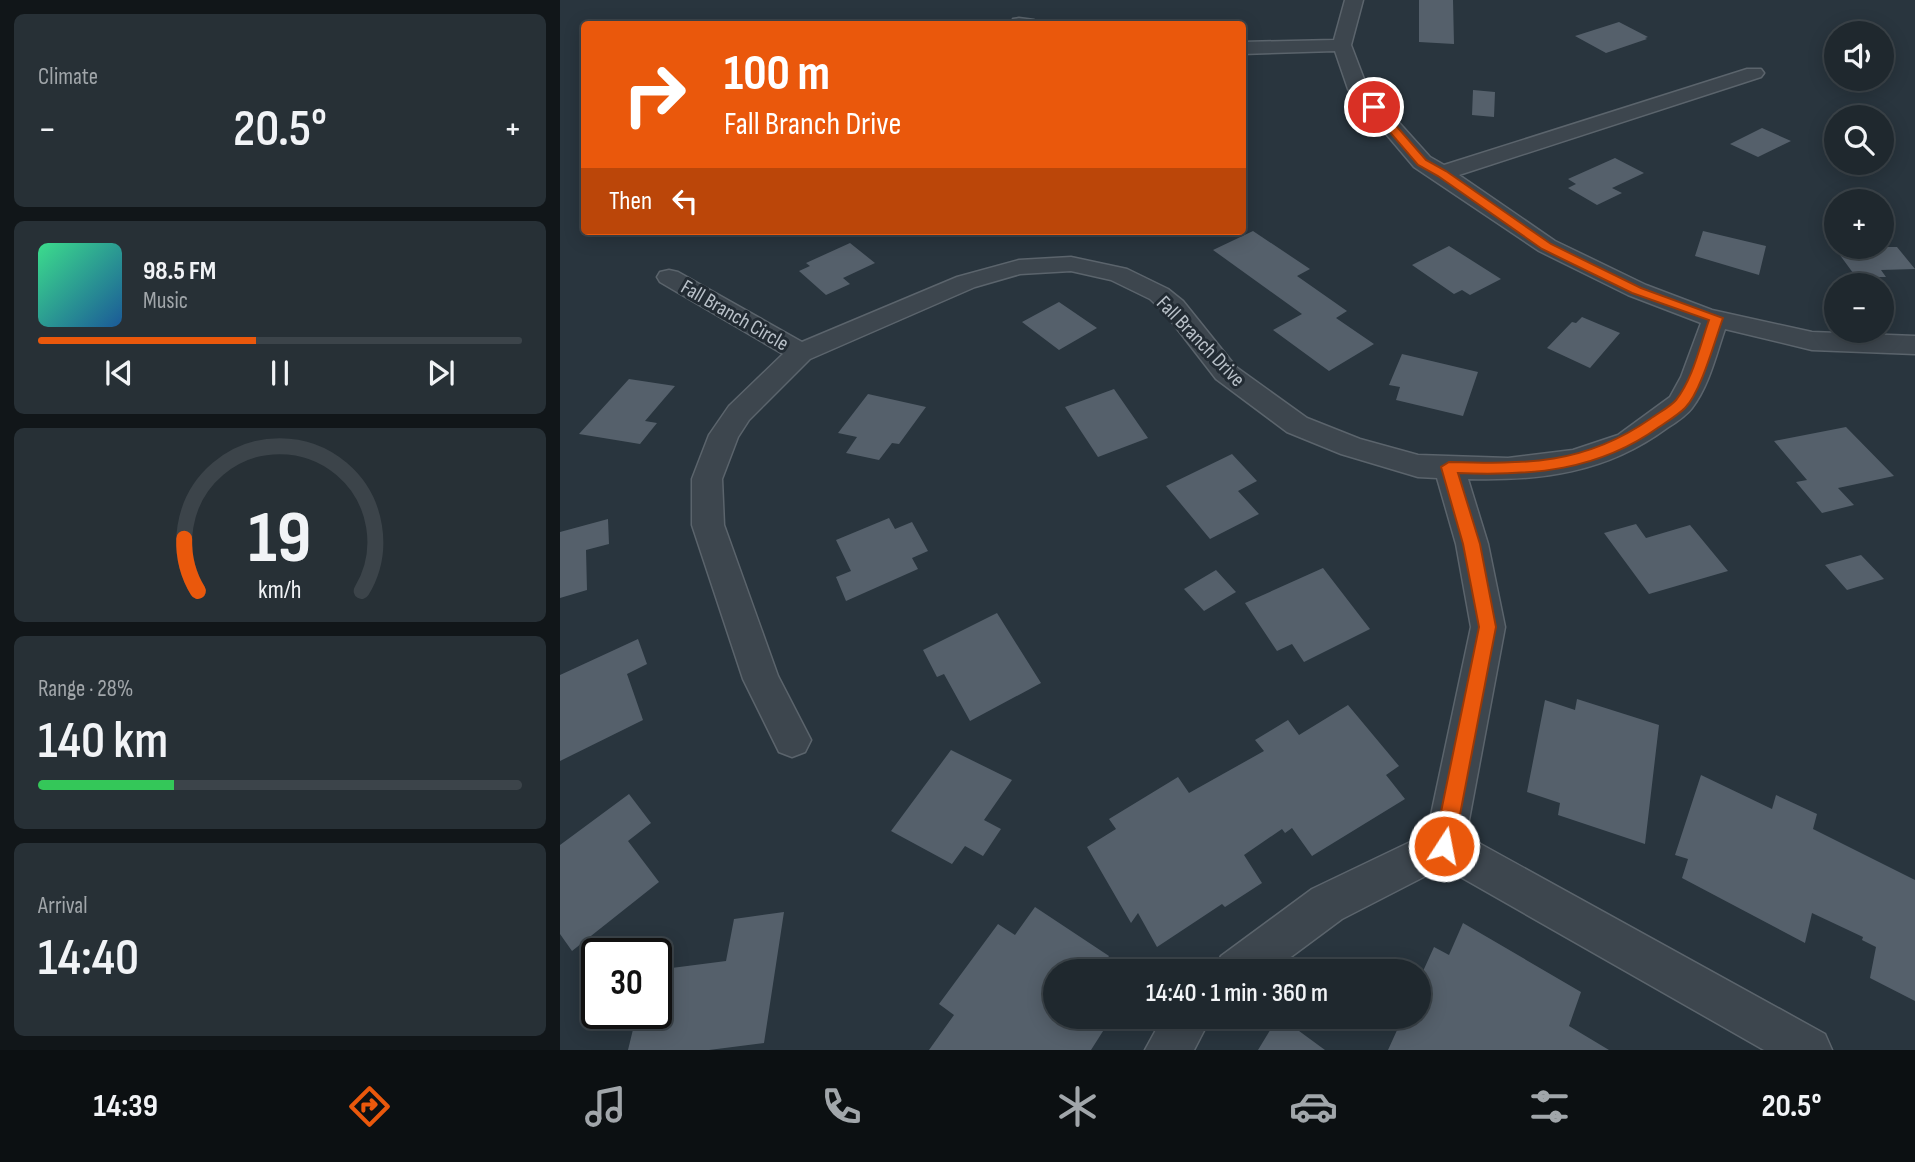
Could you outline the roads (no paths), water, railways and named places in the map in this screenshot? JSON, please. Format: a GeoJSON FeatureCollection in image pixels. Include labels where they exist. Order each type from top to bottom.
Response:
{"type":"FeatureCollection","features":[{"type":"Feature","properties":{"kind":"street"},"geometry":{"type":"LineString","coordinates":[[1354,0],[1342,45],[1358,89],[1422,162],[1547,246],[1637,290],[1716,318],[1812,341],[1915,345]]}},
{"type":"Feature","properties":{"kind":"street"},"geometry":{"type":"LineString","coordinates":[[1246,48],[1342,45]]}},
{"type":"Feature","properties":{"kind":"street"},"geometry":{"type":"LineString","coordinates":[[1442,173],[1754,73]]}},
{"type":"Feature","properties":{"kind":"street","name":"Fall Branch Drive"},"geometry":{"type":"LineString","coordinates":[[792,740],[761,679],[708,525],[707,479],[724,435],[739,413],[801,353],[966,282],[1019,267],[1071,264],[1118,274],[1158,294],[1174,307],[1226,373],[1297,425],[1352,447],[1418,466],[1508,469],[1576,461],[1628,442],[1681,404],[1695,377],[1716,318]]}},
{"type":"Feature","properties":{"kind":"street","name":"Fall Branch Circle"},"geometry":{"type":"LineString","coordinates":[[669,277],[801,353]]}},
{"type":"Feature","properties":{"kind":"street"},"geometry":{"type":"LineString","coordinates":[[1444,846],[1488,627],[1472,544],[1449,467]]}},
{"type":"Feature","properties":{"kind":"street"},"geometry":{"type":"LineString","coordinates":[[1252,959],[1327,904],[1444,846]]}},
{"type":"Feature","properties":{"kind":"street"},"geometry":{"type":"LineString","coordinates":[[1444,846],[1809,1050]]}},
{"type":"Feature","properties":{"kind":"street"},"geometry":{"type":"LineString","coordinates":[[1168,1050],[1181,1029]]}}]}
